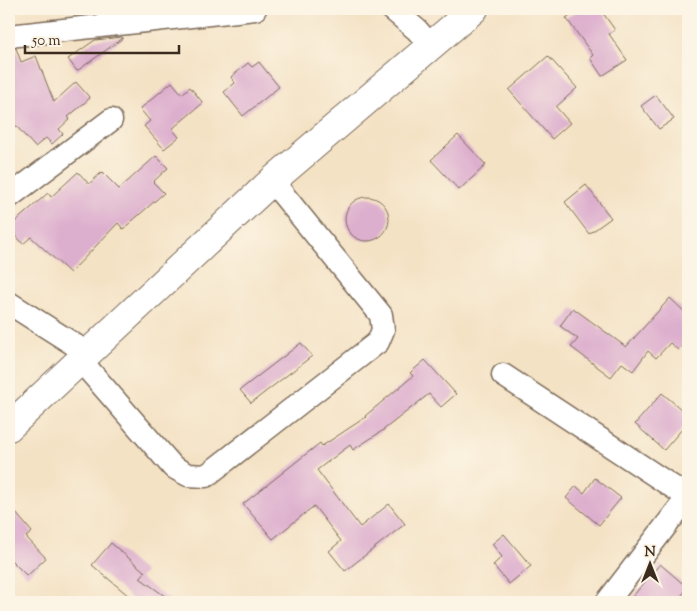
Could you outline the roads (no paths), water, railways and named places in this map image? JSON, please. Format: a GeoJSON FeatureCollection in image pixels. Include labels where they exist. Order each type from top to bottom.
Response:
{"type":"FeatureCollection","features":[{"type":"Feature","properties":{"kind":"highway"},"geometry":{"type":"LineString","coordinates":[[9,427],[85,358],[272,181],[474,9]]}},
{"type":"Feature","properties":{"kind":"street"},"geometry":{"type":"LineString","coordinates":[[9,36],[255,9]]}},
{"type":"Feature","properties":{"kind":"street"},"geometry":{"type":"LineString","coordinates":[[392,9],[418,30],[430,45]]}},
{"type":"Feature","properties":{"kind":"street"},"geometry":{"type":"LineString","coordinates":[[9,197],[111,120]]}},
{"type":"Feature","properties":{"kind":"street"},"geometry":{"type":"LineString","coordinates":[[9,302],[85,358],[173,466],[188,475],[206,476],[378,342],[383,330],[381,315],[272,181]]}},
{"type":"Feature","properties":{"kind":"street"},"geometry":{"type":"LineString","coordinates":[[503,375],[688,497],[607,602]]}}]}
